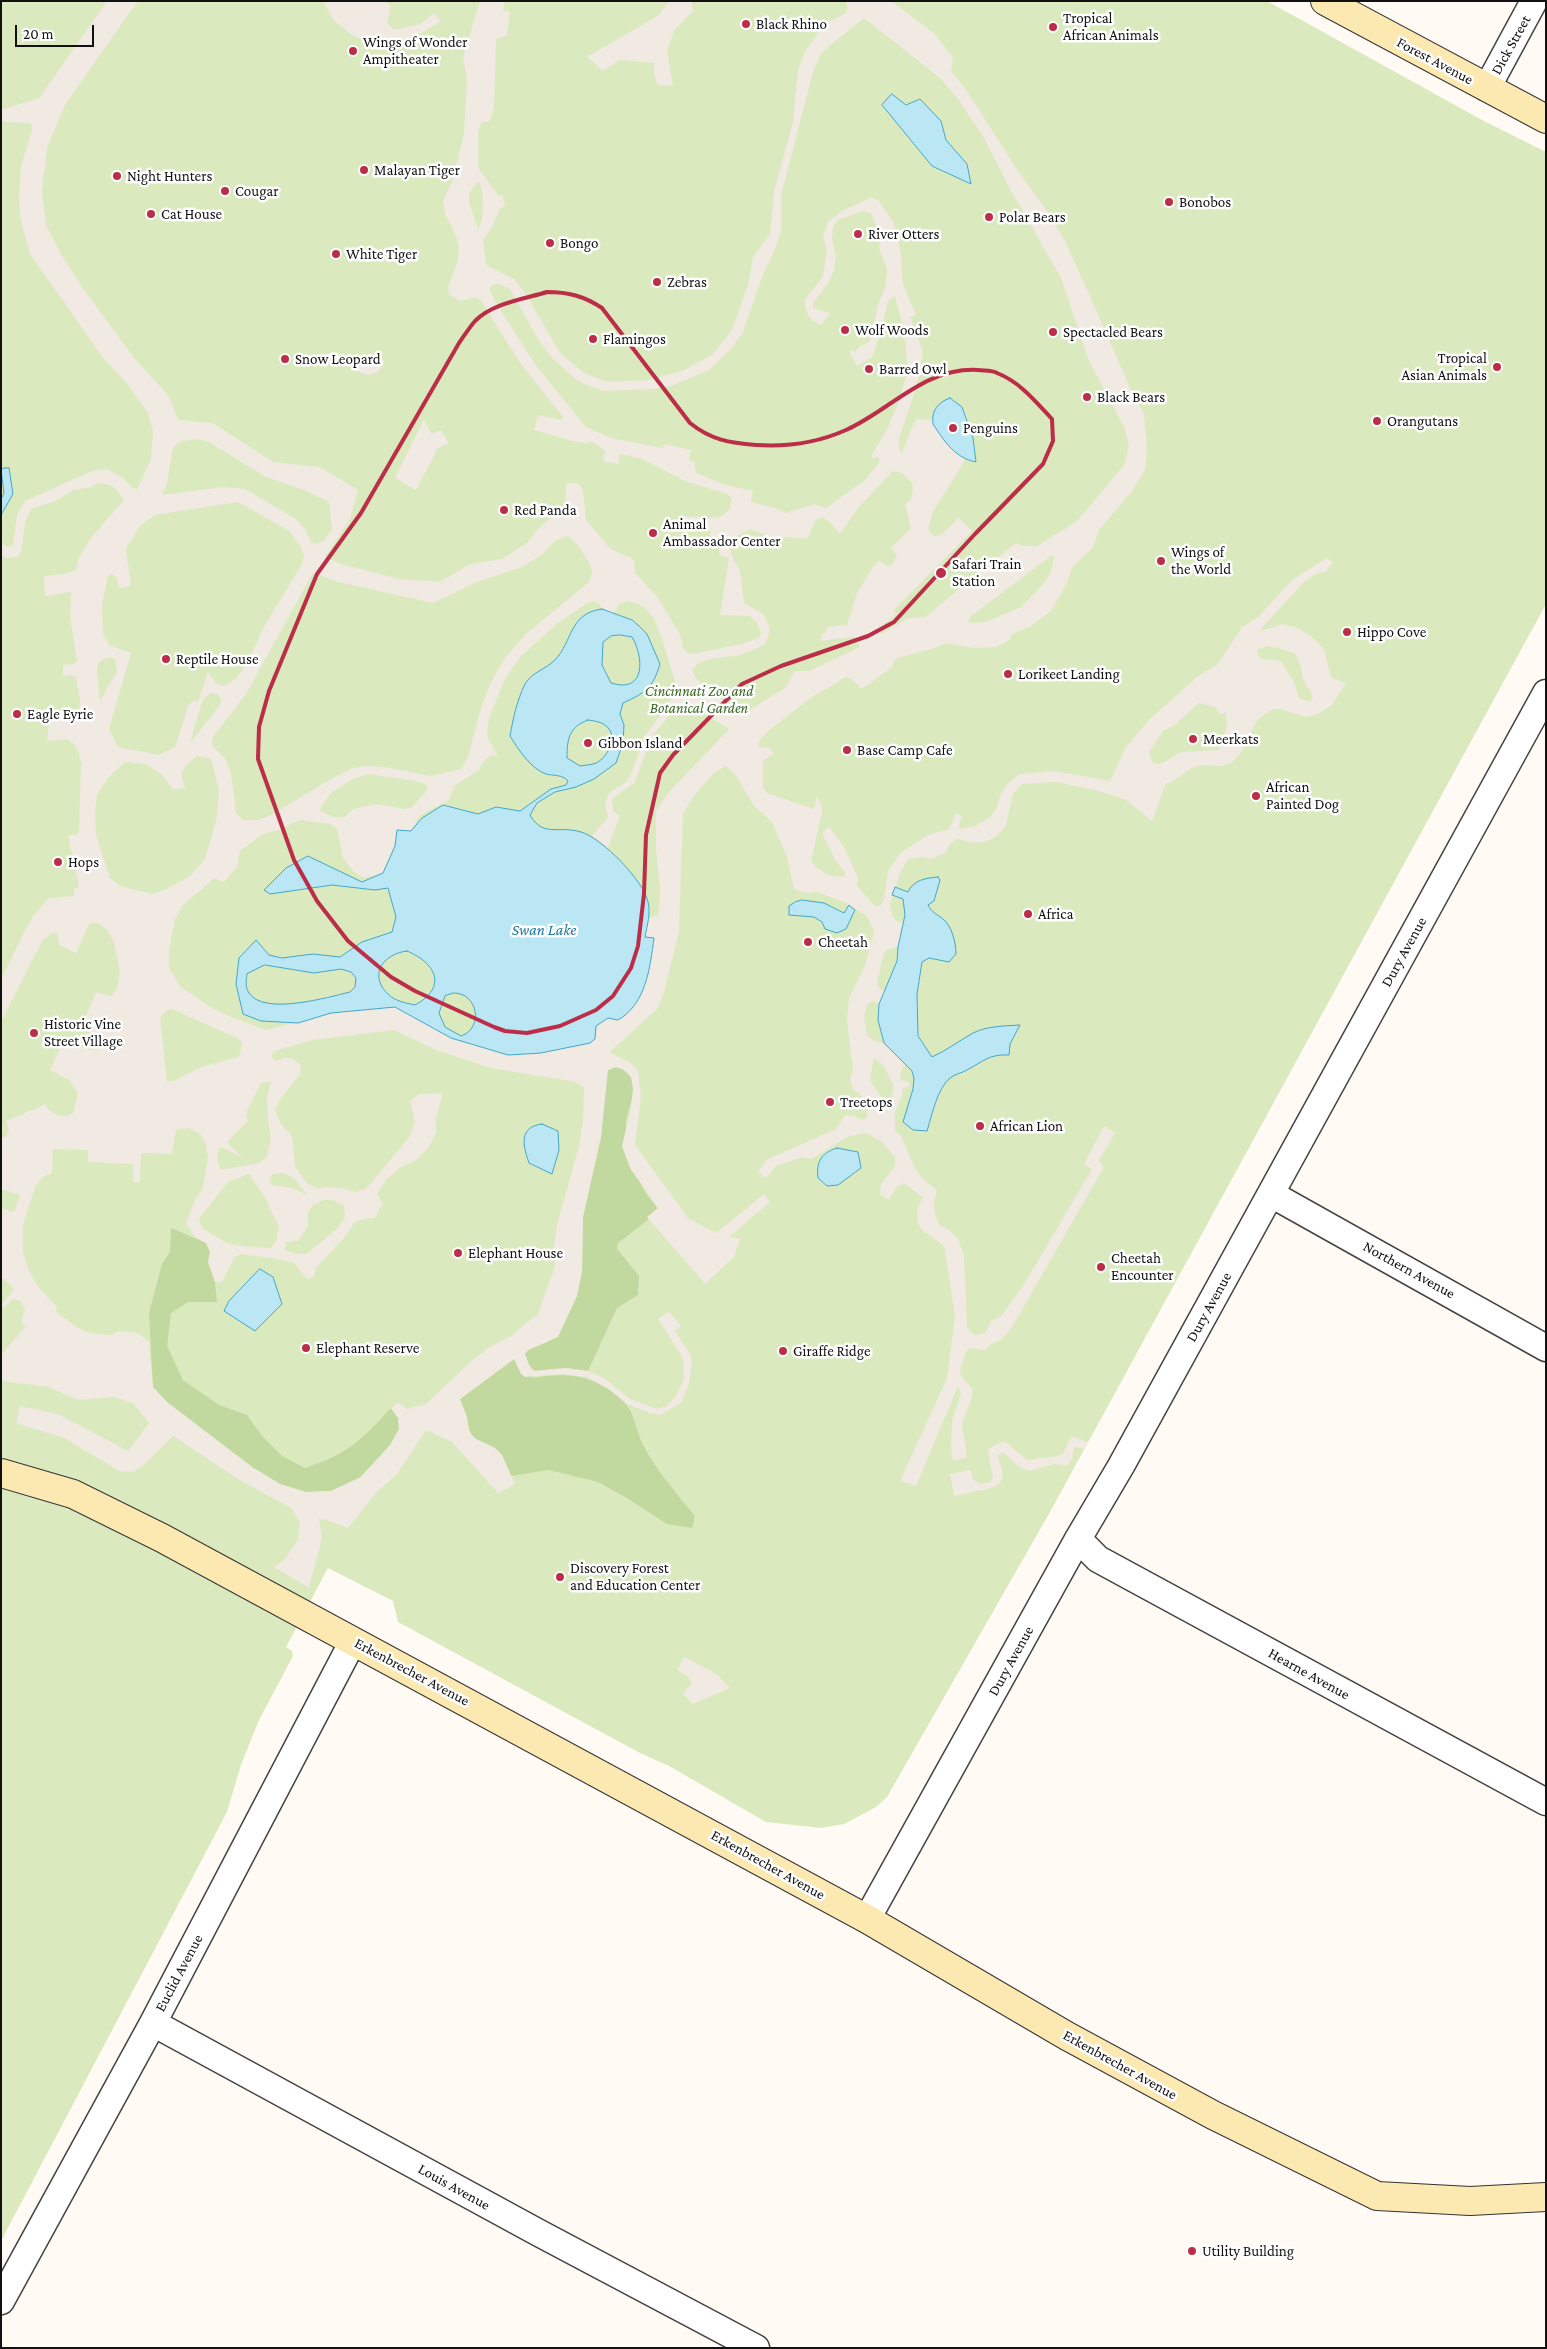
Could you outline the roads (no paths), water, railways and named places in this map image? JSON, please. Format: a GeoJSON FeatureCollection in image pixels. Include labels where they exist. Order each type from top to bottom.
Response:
{"type":"FeatureCollection","features":[{"type":"Feature","properties":{"kind":"street","name":"Forest Avenue"},"geometry":{"type":"LineString","coordinates":[[1325,1],[1546,119]]}},
{"type":"Feature","properties":{"kind":"street","name":"Dick Street"},"geometry":{"type":"LineString","coordinates":[[1487,88],[1534,1]]}},
{"type":"Feature","properties":{"kind":"street","name":"Dury Avenue"},"geometry":{"type":"LineString","coordinates":[[868,1919],[1078,1539],[1121,1466],[1546,693]]}},
{"type":"Feature","properties":{"kind":"street","name":"Northern Avenue"},"geometry":{"type":"LineString","coordinates":[[1271,1194],[1546,1348]]}},
{"type":"Feature","properties":{"kind":"street","name":"Erkenbrecher Avenue"},"geometry":{"type":"LineString","coordinates":[[1,1473],[73,1494],[162,1538],[868,1919],[1067,2036],[1213,2115],[1377,2196],[1470,2201],[1546,2197]]}},
{"type":"Feature","properties":{"kind":"street","name":"Hearne Avenue"},"geometry":{"type":"LineString","coordinates":[[1078,1539],[1098,1559],[1546,1802]]}},
{"type":"Feature","properties":{"kind":"street","name":"Euclid Avenue"},"geometry":{"type":"LineString","coordinates":[[1,2301],[153,2023],[353,1641]]}},
{"type":"Feature","properties":{"kind":"street","name":"Louis Avenue"},"geometry":{"type":"LineString","coordinates":[[153,2023],[539,2233],[756,2348]]}},
{"type":"Feature","properties":{"kind":"water"},"geometry":{"type":"Polygon","coordinates":[[[892,94],[906,105],[920,99],[941,121],[946,140],[967,164],[971,184],[932,166],[882,105],[892,94]]]}},
{"type":"Feature","properties":{"kind":"water","name":"Penguins"},"geometry":{"type":"Polygon","coordinates":[[[950,398],[962,407],[973,438],[976,462],[956,453],[933,424],[934,411],[942,402],[950,398]]]}},
{"type":"Feature","properties":{"kind":"water"},"geometry":{"type":"Polygon","coordinates":[[[9,468],[13,494],[1,515],[1,499],[4,493],[1,469],[9,468]]]}},
{"type":"Feature","properties":{"kind":"water","name":"Swan Lake"},"geometry":{"type":"Polygon","coordinates":[[[602,609],[632,620],[647,634],[660,664],[654,679],[647,689],[623,703],[620,714],[624,725],[623,743],[616,763],[594,779],[576,787],[555,792],[537,803],[530,815],[535,822],[546,829],[573,830],[590,836],[621,861],[645,893],[649,911],[645,937],[654,938],[645,984],[635,1005],[618,1020],[608,1018],[596,1026],[595,1039],[590,1043],[541,1053],[508,1055],[451,1038],[395,1007],[331,1013],[298,1023],[261,1021],[243,1014],[236,984],[239,958],[256,940],[269,955],[282,958],[313,954],[340,957],[362,942],[392,932],[396,917],[388,888],[375,890],[332,885],[270,894],[264,890],[286,868],[308,856],[362,882],[383,873],[395,846],[397,830],[411,831],[422,818],[443,805],[478,814],[496,807],[520,811],[551,789],[566,785],[568,781],[563,777],[546,774],[535,768],[510,736],[514,716],[525,684],[531,677],[555,660],[561,653],[577,622],[591,612],[602,609]],[[611,636],[603,642],[602,665],[611,683],[622,685],[631,683],[636,679],[639,672],[639,654],[636,645],[632,637],[611,636]],[[588,720],[570,734],[567,751],[567,758],[580,766],[600,761],[610,748],[612,738],[609,729],[602,723],[588,720]],[[407,951],[398,953],[385,961],[381,967],[379,981],[391,997],[415,1005],[432,991],[435,983],[434,976],[431,969],[417,956],[407,951]],[[265,965],[247,974],[246,984],[249,993],[257,1000],[282,1004],[313,1001],[350,992],[355,987],[356,978],[351,972],[341,969],[314,973],[265,965]],[[454,993],[445,996],[439,1013],[445,1027],[461,1036],[473,1026],[475,1019],[473,1004],[462,995],[454,993]]]}},
{"type":"Feature","properties":{"kind":"water"},"geometry":{"type":"Polygon","coordinates":[[[938,877],[940,880],[934,901],[928,905],[949,926],[956,954],[949,962],[929,958],[922,962],[917,994],[918,1036],[932,1057],[978,1031],[1020,1025],[1010,1044],[1009,1055],[987,1059],[952,1077],[945,1083],[927,1131],[913,1130],[903,1122],[913,1089],[914,1078],[912,1071],[884,1043],[878,1020],[879,1004],[897,961],[905,915],[903,899],[892,895],[895,887],[908,892],[917,882],[938,877]]]}},
{"type":"Feature","properties":{"kind":"water"},"geometry":{"type":"Polygon","coordinates":[[[802,900],[824,903],[844,913],[849,905],[855,910],[846,929],[837,933],[825,929],[822,922],[814,917],[789,915],[789,906],[802,900]]]}},
{"type":"Feature","properties":{"kind":"water"},"geometry":{"type":"Polygon","coordinates":[[[542,1124],[558,1131],[559,1150],[552,1174],[529,1163],[525,1150],[524,1138],[526,1133],[534,1126],[542,1124]]]}},
{"type":"Feature","properties":{"kind":"water"},"geometry":{"type":"Polygon","coordinates":[[[837,1148],[858,1152],[861,1168],[838,1185],[827,1186],[818,1178],[819,1163],[823,1155],[837,1148]]]}},
{"type":"Feature","properties":{"kind":"water"},"geometry":{"type":"Polygon","coordinates":[[[260,1269],[273,1277],[282,1304],[255,1331],[224,1311],[229,1301],[260,1269]]]}},
{"type":"Feature","properties":{"kind":"railway"},"geometry":{"type":"LineString","coordinates":[[547,292],[576,296],[589,300],[602,308],[690,423],[721,440],[747,444],[779,445],[802,443],[824,438],[862,422],[924,382],[941,375],[959,371],[978,370],[995,372],[1013,381],[1027,393],[1052,419],[1053,441],[1043,464],[894,622],[868,636],[781,666],[742,684],[673,755],[660,773],[646,835],[644,894],[638,946],[631,968],[613,996],[596,1010],[560,1026],[527,1033],[505,1031],[494,1027],[415,991],[391,977],[348,941],[317,901],[294,860],[258,759],[259,727],[269,691],[317,574],[361,513],[459,343],[475,321],[482,315],[509,302],[547,292]]}},
{"type":"Feature","properties":{"kind":"place","name":"Black Rhino"},"geometry":{"type":"Point","coordinates":[746,24]}},
{"type":"Feature","properties":{"kind":"place","name":"Tropical African Animals"},"geometry":{"type":"Point","coordinates":[1053,27]}},
{"type":"Feature","properties":{"kind":"place","name":"Wings of Wonder Ampitheater"},"geometry":{"type":"Point","coordinates":[353,51]}},
{"type":"Feature","properties":{"kind":"place","name":"Malayan Tiger"},"geometry":{"type":"Point","coordinates":[364,170]}},
{"type":"Feature","properties":{"kind":"place","name":"Night Hunters"},"geometry":{"type":"Point","coordinates":[117,176]}},
{"type":"Feature","properties":{"kind":"place","name":"Cougar"},"geometry":{"type":"Point","coordinates":[225,191]}},
{"type":"Feature","properties":{"kind":"place","name":"Bonobos"},"geometry":{"type":"Point","coordinates":[1169,202]}},
{"type":"Feature","properties":{"kind":"place","name":"Cat House"},"geometry":{"type":"Point","coordinates":[151,214]}},
{"type":"Feature","properties":{"kind":"place","name":"Polar Bears"},"geometry":{"type":"Point","coordinates":[989,217]}},
{"type":"Feature","properties":{"kind":"place","name":"River Otters"},"geometry":{"type":"Point","coordinates":[858,234]}},
{"type":"Feature","properties":{"kind":"place","name":"Bongo"},"geometry":{"type":"Point","coordinates":[550,243]}},
{"type":"Feature","properties":{"kind":"place","name":"White Tiger"},"geometry":{"type":"Point","coordinates":[336,254]}},
{"type":"Feature","properties":{"kind":"place","name":"Zebras"},"geometry":{"type":"Point","coordinates":[657,282]}},
{"type":"Feature","properties":{"kind":"place","name":"Wolf Woods"},"geometry":{"type":"Point","coordinates":[845,330]}},
{"type":"Feature","properties":{"kind":"place","name":"Spectacled Bears"},"geometry":{"type":"Point","coordinates":[1053,332]}},
{"type":"Feature","properties":{"kind":"place","name":"Flamingos"},"geometry":{"type":"Point","coordinates":[593,339]}},
{"type":"Feature","properties":{"kind":"place","name":"Snow Leopard"},"geometry":{"type":"Point","coordinates":[285,359]}},
{"type":"Feature","properties":{"kind":"place","name":"Tropical Asian Animals"},"geometry":{"type":"Point","coordinates":[1497,367]}},
{"type":"Feature","properties":{"kind":"place","name":"Barred Owl"},"geometry":{"type":"Point","coordinates":[869,369]}},
{"type":"Feature","properties":{"kind":"place","name":"Black Bears"},"geometry":{"type":"Point","coordinates":[1087,397]}},
{"type":"Feature","properties":{"kind":"place","name":"Orangutans"},"geometry":{"type":"Point","coordinates":[1377,421]}},
{"type":"Feature","properties":{"kind":"place","name":"Penguins"},"geometry":{"type":"Point","coordinates":[953,428]}},
{"type":"Feature","properties":{"kind":"place","name":"Red Panda"},"geometry":{"type":"Point","coordinates":[504,510]}},
{"type":"Feature","properties":{"kind":"place","name":"Animal Ambassador Center"},"geometry":{"type":"Point","coordinates":[653,533]}},
{"type":"Feature","properties":{"kind":"place","name":"Wings of the World"},"geometry":{"type":"Point","coordinates":[1161,561]}},
{"type":"Feature","properties":{"kind":"place","name":"Safari Train Station"},"geometry":{"type":"Point","coordinates":[941,573]}},
{"type":"Feature","properties":{"kind":"place","name":"Hippo Cove"},"geometry":{"type":"Point","coordinates":[1347,632]}},
{"type":"Feature","properties":{"kind":"place","name":"Reptile House"},"geometry":{"type":"Point","coordinates":[166,659]}},
{"type":"Feature","properties":{"kind":"place","name":"Lorikeet Landing"},"geometry":{"type":"Point","coordinates":[1008,674]}},
{"type":"Feature","properties":{"kind":"place","name":"Eagle Eyrie"},"geometry":{"type":"Point","coordinates":[17,714]}},
{"type":"Feature","properties":{"kind":"place","name":"Meerkats"},"geometry":{"type":"Point","coordinates":[1193,739]}},
{"type":"Feature","properties":{"kind":"place","name":"Gibbon Island"},"geometry":{"type":"Point","coordinates":[588,743]}},
{"type":"Feature","properties":{"kind":"place","name":"Base Camp Cafe"},"geometry":{"type":"Point","coordinates":[847,750]}},
{"type":"Feature","properties":{"kind":"place","name":"African Painted Dog"},"geometry":{"type":"Point","coordinates":[1256,796]}},
{"type":"Feature","properties":{"kind":"place","name":"Hops"},"geometry":{"type":"Point","coordinates":[58,862]}},
{"type":"Feature","properties":{"kind":"place","name":"Africa"},"geometry":{"type":"Point","coordinates":[1028,914]}},
{"type":"Feature","properties":{"kind":"place","name":"Cheetah"},"geometry":{"type":"Point","coordinates":[808,942]}},
{"type":"Feature","properties":{"kind":"place","name":"Historic Vine Street Village"},"geometry":{"type":"Point","coordinates":[34,1033]}},
{"type":"Feature","properties":{"kind":"place","name":"Treetops"},"geometry":{"type":"Point","coordinates":[830,1102]}},
{"type":"Feature","properties":{"kind":"place","name":"African Lion"},"geometry":{"type":"Point","coordinates":[980,1126]}},
{"type":"Feature","properties":{"kind":"place","name":"Elephant House"},"geometry":{"type":"Point","coordinates":[458,1253]}},
{"type":"Feature","properties":{"kind":"place","name":"Cheetah Encounter"},"geometry":{"type":"Point","coordinates":[1101,1267]}},
{"type":"Feature","properties":{"kind":"place","name":"Elephant Reserve"},"geometry":{"type":"Point","coordinates":[306,1348]}},
{"type":"Feature","properties":{"kind":"place","name":"Giraffe Ridge"},"geometry":{"type":"Point","coordinates":[783,1351]}},
{"type":"Feature","properties":{"kind":"place","name":"Discovery Forest and Education Center"},"geometry":{"type":"Point","coordinates":[560,1577]}},
{"type":"Feature","properties":{"kind":"place","name":"Utility Building"},"geometry":{"type":"Point","coordinates":[1192,2251]}},
{"type":"Feature","properties":{"kind":"park label","name":"Cincinnati Zoo and Botanical Garden"},"geometry":{"type":"Point","coordinates":[699,700]}}]}
